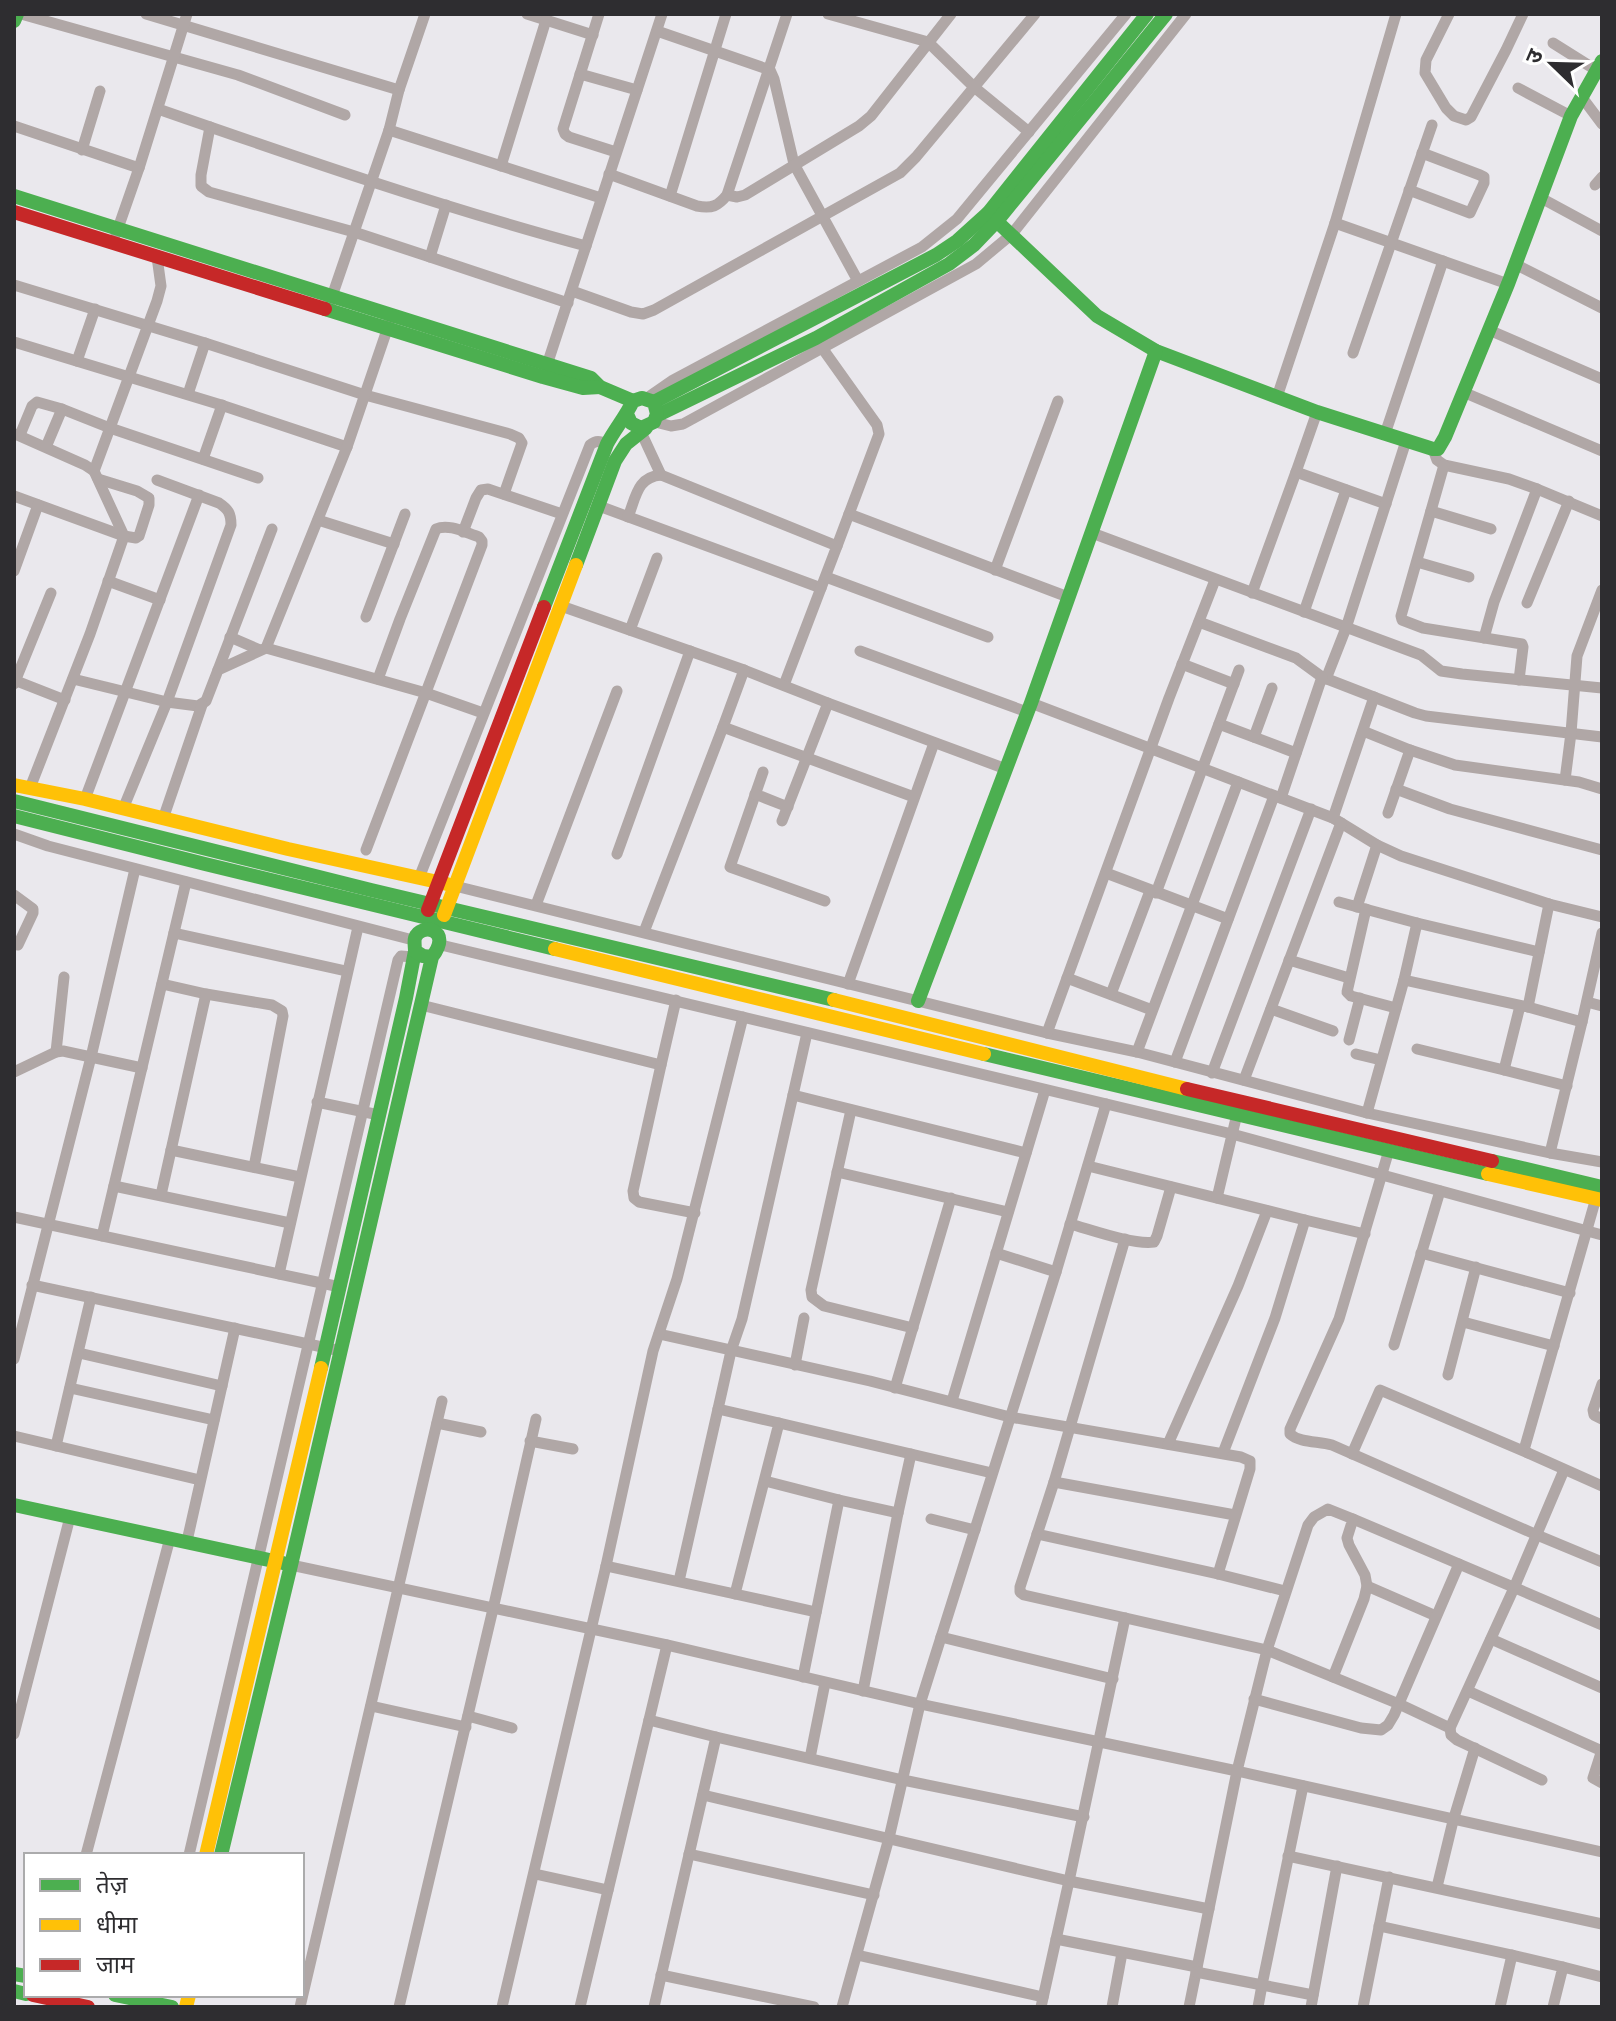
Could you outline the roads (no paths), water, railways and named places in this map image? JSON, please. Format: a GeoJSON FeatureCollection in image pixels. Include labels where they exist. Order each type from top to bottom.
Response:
{"type":"FeatureCollection","features":[{"type":"Feature","properties":{"kind":"street"},"geometry":{"type":"LineString","coordinates":[[14,21],[19,14],[238,75],[345,115]]}},
{"type":"Feature","properties":{"kind":"street"},"geometry":{"type":"LineString","coordinates":[[146,14],[399,90]]}},
{"type":"Feature","properties":{"kind":"street"},"geometry":{"type":"LineString","coordinates":[[116,236],[187,14]]}},
{"type":"Feature","properties":{"kind":"street"},"geometry":{"type":"LineString","coordinates":[[330,304],[425,14]]}},
{"type":"Feature","properties":{"kind":"street"},"geometry":{"type":"LineString","coordinates":[[527,14],[593,35]]}},
{"type":"Feature","properties":{"kind":"street"},"geometry":{"type":"LineString","coordinates":[[599,14],[563,129],[569,137],[616,152]]}},
{"type":"Feature","properties":{"kind":"street"},"geometry":{"type":"LineString","coordinates":[[545,371],[662,14]]}},
{"type":"Feature","properties":{"kind":"street"},"geometry":{"type":"LineString","coordinates":[[670,196],[726,14]]}},
{"type":"Feature","properties":{"kind":"street"},"geometry":{"type":"LineString","coordinates":[[609,174],[697,206],[710,208],[720,204],[727,195],[787,14]]}},
{"type":"Feature","properties":{"kind":"street"},"geometry":{"type":"LineString","coordinates":[[828,14],[928,42],[974,87],[1029,132]]}},
{"type":"Feature","properties":{"kind":"street"},"geometry":{"type":"LineString","coordinates":[[727,195],[745,195],[859,126],[871,116],[951,14]]}},
{"type":"Feature","properties":{"kind":"street"},"geometry":{"type":"LineString","coordinates":[[210,127],[201,175],[201,186],[209,192],[570,297],[643,314],[900,173],[1035,14]]}},
{"type":"Feature","properties":{"kind":"street"},"geometry":{"type":"LineString","coordinates":[[333,1349],[340,1287],[420,933],[607,444],[642,415],[673,380],[922,247],[940,234],[957,219],[1126,14]]}},
{"type":"Feature","properties":{"kind":"street"},"geometry":{"type":"LineString","coordinates":[[819,344],[949,264],[974,245],[1022,169],[1147,14]]}},
{"type":"Feature","properties":{"kind":"street"},"geometry":{"type":"LineString","coordinates":[[221,1853],[333,1349],[440,932],[615,461],[642,415],[936,255],[993,217],[1166,14]]}},
{"type":"Feature","properties":{"kind":"street"},"geometry":{"type":"LineString","coordinates":[[605,389],[617,405],[642,415],[819,344],[976,264],[1012,234],[1186,14]]}},
{"type":"Feature","properties":{"kind":"street"},"geometry":{"type":"LineString","coordinates":[[1277,397],[1335,223],[1396,14]]}},
{"type":"Feature","properties":{"kind":"street"},"geometry":{"type":"LineString","coordinates":[[1449,14],[1426,60],[1425,73],[1446,108],[1454,116],[1466,120],[1471,117],[1492,80],[1523,14]]}},
{"type":"Feature","properties":{"kind":"street"},"geometry":{"type":"LineString","coordinates":[[501,166],[546,20]]}},
{"type":"Feature","properties":{"kind":"street"},"geometry":{"type":"LineString","coordinates":[[657,31],[770,70],[794,164],[858,281]]}},
{"type":"Feature","properties":{"kind":"street"},"geometry":{"type":"LineString","coordinates":[[993,217],[1097,316],[1156,351],[1317,412],[1433,449],[1441,445],[1508,284],[1571,116],[1599,65],[1553,43]]}},
{"type":"Feature","properties":{"kind":"street"},"geometry":{"type":"LineString","coordinates":[[580,74],[637,90]]}},
{"type":"Feature","properties":{"kind":"street"},"geometry":{"type":"LineString","coordinates":[[1518,88],[1571,116]]}},
{"type":"Feature","properties":{"kind":"street"},"geometry":{"type":"LineString","coordinates":[[82,150],[100,91]]}},
{"type":"Feature","properties":{"kind":"street"},"geometry":{"type":"LineString","coordinates":[[1581,96],[1602,124]]}},
{"type":"Feature","properties":{"kind":"street"},"geometry":{"type":"LineString","coordinates":[[158,109],[372,182],[586,246]]}},
{"type":"Feature","properties":{"kind":"street"},"geometry":{"type":"LineString","coordinates":[[1353,353],[1432,125]]}},
{"type":"Feature","properties":{"kind":"street"},"geometry":{"type":"LineString","coordinates":[[14,126],[139,168]]}},
{"type":"Feature","properties":{"kind":"street"},"geometry":{"type":"LineString","coordinates":[[389,130],[601,198]]}},
{"type":"Feature","properties":{"kind":"street"},"geometry":{"type":"LineString","coordinates":[[1409,190],[1470,213],[1484,183],[1484,177],[1480,175],[1422,153]]}},
{"type":"Feature","properties":{"kind":"street"},"geometry":{"type":"LineString","coordinates":[[1008,158],[1022,169]]}},
{"type":"Feature","properties":{"kind":"street"},"geometry":{"type":"LineString","coordinates":[[14,196],[116,236],[390,323],[545,371],[591,378],[642,415],[661,475]]}},
{"type":"Feature","properties":{"kind":"street"},"geometry":{"type":"LineString","coordinates":[[1541,198],[1602,231]]}},
{"type":"Feature","properties":{"kind":"street"},"geometry":{"type":"LineString","coordinates":[[430,257],[446,205]]}},
{"type":"Feature","properties":{"kind":"street"},"geometry":{"type":"LineString","coordinates":[[14,212],[116,236],[157,257],[330,304]]}},
{"type":"Feature","properties":{"kind":"street"},"geometry":{"type":"LineString","coordinates":[[1335,223],[1508,284]]}},
{"type":"Feature","properties":{"kind":"street"},"geometry":{"type":"LineString","coordinates":[[157,257],[161,286],[96,475],[124,536],[65,700],[18,786],[536,905],[1047,1033],[1137,1052],[1367,1113],[1602,1162]]}},
{"type":"Feature","properties":{"kind":"street"},"geometry":{"type":"LineString","coordinates":[[1385,434],[1443,261]]}},
{"type":"Feature","properties":{"kind":"street"},"geometry":{"type":"LineString","coordinates":[[1515,264],[1602,308]]}},
{"type":"Feature","properties":{"kind":"street"},"geometry":{"type":"LineString","coordinates":[[14,285],[365,395],[510,434],[519,438],[522,449],[504,494]]}},
{"type":"Feature","properties":{"kind":"street"},"geometry":{"type":"LineString","coordinates":[[77,361],[95,309]]}},
{"type":"Feature","properties":{"kind":"street"},"geometry":{"type":"LineString","coordinates":[[218,670],[263,649],[347,447],[390,323]]}},
{"type":"Feature","properties":{"kind":"street"},"geometry":{"type":"LineString","coordinates":[[1489,330],[1602,379]]}},
{"type":"Feature","properties":{"kind":"street"},"geometry":{"type":"LineString","coordinates":[[14,342],[188,394],[347,447]]}},
{"type":"Feature","properties":{"kind":"street"},"geometry":{"type":"LineString","coordinates":[[188,394],[205,343]]}},
{"type":"Feature","properties":{"kind":"street"},"geometry":{"type":"LineString","coordinates":[[784,685],[879,434],[877,425],[819,344]]}},
{"type":"Feature","properties":{"kind":"street"},"geometry":{"type":"LineString","coordinates":[[918,1001],[1029,707],[1156,351]]}},
{"type":"Feature","properties":{"kind":"street"},"geometry":{"type":"LineString","coordinates":[[1463,392],[1602,451]]}},
{"type":"Feature","properties":{"kind":"street"},"geometry":{"type":"LineString","coordinates":[[995,570],[1058,401]]}},
{"type":"Feature","properties":{"kind":"street"},"geometry":{"type":"LineString","coordinates":[[14,496],[136,538],[149,505],[146,494],[96,475],[85,465],[17,434],[37,402],[258,478]]}},
{"type":"Feature","properties":{"kind":"street"},"geometry":{"type":"LineString","coordinates":[[203,459],[222,405]]}},
{"type":"Feature","properties":{"kind":"street"},"geometry":{"type":"LineString","coordinates":[[46,447],[62,409]]}},
{"type":"Feature","properties":{"kind":"street"},"geometry":{"type":"LineString","coordinates":[[1252,593],[1317,412]]}},
{"type":"Feature","properties":{"kind":"street"},"geometry":{"type":"LineString","coordinates":[[419,878],[590,445],[600,441],[607,444]]}},
{"type":"Feature","properties":{"kind":"street"},"geometry":{"type":"LineString","coordinates":[[1160,1082],[1346,628],[1406,441]]}},
{"type":"Feature","properties":{"kind":"street"},"geometry":{"type":"LineString","coordinates":[[1433,449],[1437,460],[1444,465],[1498,476],[1602,516]]}},
{"type":"Feature","properties":{"kind":"street"},"geometry":{"type":"LineString","coordinates":[[1444,465],[1402,620],[1423,628],[1522,644],[1519,680]]}},
{"type":"Feature","properties":{"kind":"street"},"geometry":{"type":"LineString","coordinates":[[1296,472],[1386,504]]}},
{"type":"Feature","properties":{"kind":"street"},"geometry":{"type":"LineString","coordinates":[[628,517],[640,485],[651,476],[661,475],[837,546]]}},
{"type":"Feature","properties":{"kind":"street"},"geometry":{"type":"LineString","coordinates":[[123,809],[167,702],[231,525],[228,509],[219,503],[157,480]]}},
{"type":"Feature","properties":{"kind":"street"},"geometry":{"type":"LineString","coordinates":[[463,532],[481,490],[488,489],[562,514]]}},
{"type":"Feature","properties":{"kind":"street"},"geometry":{"type":"LineString","coordinates":[[1484,638],[1494,602],[1537,489]]}},
{"type":"Feature","properties":{"kind":"street"},"geometry":{"type":"LineString","coordinates":[[1304,612],[1346,490]]}},
{"type":"Feature","properties":{"kind":"street"},"geometry":{"type":"LineString","coordinates":[[85,799],[199,495]]}},
{"type":"Feature","properties":{"kind":"street"},"geometry":{"type":"LineString","coordinates":[[1527,603],[1569,501]]}},
{"type":"Feature","properties":{"kind":"street"},"geometry":{"type":"LineString","coordinates":[[14,571],[38,505]]}},
{"type":"Feature","properties":{"kind":"street"},"geometry":{"type":"LineString","coordinates":[[599,506],[988,637]]}},
{"type":"Feature","properties":{"kind":"street"},"geometry":{"type":"LineString","coordinates":[[1431,511],[1491,529]]}},
{"type":"Feature","properties":{"kind":"street"},"geometry":{"type":"LineString","coordinates":[[366,617],[405,514]]}},
{"type":"Feature","properties":{"kind":"street"},"geometry":{"type":"LineString","coordinates":[[849,514],[1068,597]]}},
{"type":"Feature","properties":{"kind":"street"},"geometry":{"type":"LineString","coordinates":[[318,520],[394,544]]}},
{"type":"Feature","properties":{"kind":"street"},"geometry":{"type":"LineString","coordinates":[[366,850],[482,545],[479,537],[444,526],[436,529],[378,679]]}},
{"type":"Feature","properties":{"kind":"street"},"geometry":{"type":"LineString","coordinates":[[163,819],[202,705],[272,529]]}},
{"type":"Feature","properties":{"kind":"street"},"geometry":{"type":"LineString","coordinates":[[1092,533],[1421,655],[1441,671],[1602,688]]}},
{"type":"Feature","properties":{"kind":"street"},"geometry":{"type":"LineString","coordinates":[[630,630],[657,558]]}},
{"type":"Feature","properties":{"kind":"street"},"geometry":{"type":"LineString","coordinates":[[1417,562],[1469,577]]}},
{"type":"Feature","properties":{"kind":"street"},"geometry":{"type":"LineString","coordinates":[[1047,1033],[1215,580]]}},
{"type":"Feature","properties":{"kind":"street"},"geometry":{"type":"LineString","coordinates":[[108,581],[160,600]]}},
{"type":"Feature","properties":{"kind":"street"},"geometry":{"type":"LineString","coordinates":[[1565,780],[1577,656],[1596,619],[1602,590]]}},
{"type":"Feature","properties":{"kind":"street"},"geometry":{"type":"LineString","coordinates":[[51,593],[15,682],[65,700]]}},
{"type":"Feature","properties":{"kind":"street"},"geometry":{"type":"LineString","coordinates":[[561,606],[744,670],[1006,769]]}},
{"type":"Feature","properties":{"kind":"street"},"geometry":{"type":"LineString","coordinates":[[1199,622],[1296,658],[1324,678],[1426,716],[1602,737]]}},
{"type":"Feature","properties":{"kind":"street"},"geometry":{"type":"LineString","coordinates":[[230,637],[263,649],[426,693],[483,713]]}},
{"type":"Feature","properties":{"kind":"street"},"geometry":{"type":"LineString","coordinates":[[617,854],[690,651]]}},
{"type":"Feature","properties":{"kind":"street"},"geometry":{"type":"LineString","coordinates":[[860,651],[1203,767],[1337,820],[1401,856],[1549,904],[1602,917]]}},
{"type":"Feature","properties":{"kind":"street"},"geometry":{"type":"LineString","coordinates":[[1182,664],[1234,684]]}},
{"type":"Feature","properties":{"kind":"street"},"geometry":{"type":"LineString","coordinates":[[644,932],[744,670]]}},
{"type":"Feature","properties":{"kind":"street"},"geometry":{"type":"LineString","coordinates":[[1111,994],[1239,670]]}},
{"type":"Feature","properties":{"kind":"street"},"geometry":{"type":"LineString","coordinates":[[73,679],[167,702],[202,705]]}},
{"type":"Feature","properties":{"kind":"street"},"geometry":{"type":"LineString","coordinates":[[1254,737],[1272,688]]}},
{"type":"Feature","properties":{"kind":"street"},"geometry":{"type":"LineString","coordinates":[[536,905],[617,691]]}},
{"type":"Feature","properties":{"kind":"street"},"geometry":{"type":"LineString","coordinates":[[1244,1080],[1337,820],[1374,697]]}},
{"type":"Feature","properties":{"kind":"street"},"geometry":{"type":"LineString","coordinates":[[782,821],[828,703]]}},
{"type":"Feature","properties":{"kind":"street"},"geometry":{"type":"LineString","coordinates":[[1219,724],[1296,753]]}},
{"type":"Feature","properties":{"kind":"street"},"geometry":{"type":"LineString","coordinates":[[723,727],[914,797]]}},
{"type":"Feature","properties":{"kind":"street"},"geometry":{"type":"LineString","coordinates":[[1363,731],[1455,765],[1579,782],[1602,789]]}},
{"type":"Feature","properties":{"kind":"street"},"geometry":{"type":"LineString","coordinates":[[848,984],[934,743]]}},
{"type":"Feature","properties":{"kind":"street"},"geometry":{"type":"LineString","coordinates":[[1388,813],[1410,750]]}},
{"type":"Feature","properties":{"kind":"street"},"geometry":{"type":"LineString","coordinates":[[763,772],[730,867],[825,901]]}},
{"type":"Feature","properties":{"kind":"street"},"geometry":{"type":"LineString","coordinates":[[1137,1052],[1238,782]]}},
{"type":"Feature","properties":{"kind":"street"},"geometry":{"type":"LineString","coordinates":[[1396,789],[1450,809],[1602,850]]}},
{"type":"Feature","properties":{"kind":"street"},"geometry":{"type":"LineString","coordinates":[[755,794],[788,807]]}},
{"type":"Feature","properties":{"kind":"street"},"geometry":{"type":"LineString","coordinates":[[14,801],[142,840],[420,933]]}},
{"type":"Feature","properties":{"kind":"street"},"geometry":{"type":"LineString","coordinates":[[1212,1073],[1311,809]]}},
{"type":"Feature","properties":{"kind":"street"},"geometry":{"type":"LineString","coordinates":[[14,816],[142,840]]}},
{"type":"Feature","properties":{"kind":"street"},"geometry":{"type":"LineString","coordinates":[[14,834],[48,846],[358,927],[440,932],[914,1020],[1237,1114],[1257,1112],[1600,1193]]}},
{"type":"Feature","properties":{"kind":"street"},"geometry":{"type":"LineString","coordinates":[[1377,845],[1361,908],[1347,992],[1351,996],[1396,1008]]}},
{"type":"Feature","properties":{"kind":"street"},"geometry":{"type":"LineString","coordinates":[[14,1359],[135,869]]}},
{"type":"Feature","properties":{"kind":"street"},"geometry":{"type":"LineString","coordinates":[[1106,873],[1228,919]]}},
{"type":"Feature","properties":{"kind":"street"},"geometry":{"type":"LineString","coordinates":[[102,1236],[186,882]]}},
{"type":"Feature","properties":{"kind":"street"},"geometry":{"type":"LineString","coordinates":[[14,895],[33,909],[18,945]]}},
{"type":"Feature","properties":{"kind":"street"},"geometry":{"type":"LineString","coordinates":[[1339,902],[1539,952]]}},
{"type":"Feature","properties":{"kind":"street"},"geometry":{"type":"LineString","coordinates":[[1504,1070],[1539,952],[1549,904]]}},
{"type":"Feature","properties":{"kind":"street"},"geometry":{"type":"LineString","coordinates":[[1367,1113],[1417,923]]}},
{"type":"Feature","properties":{"kind":"street"},"geometry":{"type":"LineString","coordinates":[[279,1274],[358,927]]}},
{"type":"Feature","properties":{"kind":"street"},"geometry":{"type":"LineString","coordinates":[[420,933],[423,956],[440,932]]}},
{"type":"Feature","properties":{"kind":"street"},"geometry":{"type":"LineString","coordinates":[[440,932],[676,1000],[1232,1134],[1602,1235]]}},
{"type":"Feature","properties":{"kind":"street"},"geometry":{"type":"LineString","coordinates":[[440,932],[1142,1085],[1160,1082],[1389,1150],[1554,1175],[1600,1193]]}},
{"type":"Feature","properties":{"kind":"street"},"geometry":{"type":"LineString","coordinates":[[174,933],[346,971]]}},
{"type":"Feature","properties":{"kind":"street"},"geometry":{"type":"LineString","coordinates":[[189,1853],[398,960],[420,933]]}},
{"type":"Feature","properties":{"kind":"street"},"geometry":{"type":"LineString","coordinates":[[1554,1175],[1554,1154],[1567,1086],[1602,933]]}},
{"type":"Feature","properties":{"kind":"street"},"geometry":{"type":"LineString","coordinates":[[1289,960],[1349,978]]}},
{"type":"Feature","properties":{"kind":"street"},"geometry":{"type":"LineString","coordinates":[[56,1052],[64,977]]}},
{"type":"Feature","properties":{"kind":"street"},"geometry":{"type":"LineString","coordinates":[[1067,978],[1152,1010]]}},
{"type":"Feature","properties":{"kind":"street"},"geometry":{"type":"LineString","coordinates":[[1404,980],[1582,1022]]}},
{"type":"Feature","properties":{"kind":"street"},"geometry":{"type":"LineString","coordinates":[[162,984],[272,1005],[282,1011],[254,1167]]}},
{"type":"Feature","properties":{"kind":"street"},"geometry":{"type":"LineString","coordinates":[[161,1195],[206,994]]}},
{"type":"Feature","properties":{"kind":"street"},"geometry":{"type":"LineString","coordinates":[[1349,1040],[1360,998]]}},
{"type":"Feature","properties":{"kind":"street"},"geometry":{"type":"LineString","coordinates":[[676,1000],[633,1191],[634,1198],[639,1202],[695,1213]]}},
{"type":"Feature","properties":{"kind":"street"},"geometry":{"type":"LineString","coordinates":[[1587,1002],[1602,1006]]}},
{"type":"Feature","properties":{"kind":"street"},"geometry":{"type":"LineString","coordinates":[[421,1005],[661,1065]]}},
{"type":"Feature","properties":{"kind":"street"},"geometry":{"type":"LineString","coordinates":[[1271,1009],[1333,1031]]}},
{"type":"Feature","properties":{"kind":"street"},"geometry":{"type":"LineString","coordinates":[[502,2007],[606,1566],[653,1351],[695,1213],[743,1017]]}},
{"type":"Feature","properties":{"kind":"street"},"geometry":{"type":"LineString","coordinates":[[911,1036],[914,1020]]}},
{"type":"Feature","properties":{"kind":"street"},"geometry":{"type":"LineString","coordinates":[[679,1581],[807,1033]]}},
{"type":"Feature","properties":{"kind":"street"},"geometry":{"type":"LineString","coordinates":[[1417,1049],[1567,1086]]}},
{"type":"Feature","properties":{"kind":"street"},"geometry":{"type":"LineString","coordinates":[[14,1072],[56,1052],[71,1052],[142,1068]]}},
{"type":"Feature","properties":{"kind":"street"},"geometry":{"type":"LineString","coordinates":[[1356,1054],[1381,1060]]}},
{"type":"Feature","properties":{"kind":"street"},"geometry":{"type":"LineString","coordinates":[[952,1401],[1045,1090]]}},
{"type":"Feature","properties":{"kind":"street"},"geometry":{"type":"LineString","coordinates":[[793,1095],[1026,1153]]}},
{"type":"Feature","properties":{"kind":"street"},"geometry":{"type":"LineString","coordinates":[[317,1102],[379,1115]]}},
{"type":"Feature","properties":{"kind":"street"},"geometry":{"type":"LineString","coordinates":[[842,2007],[889,1838],[920,1704],[1106,1104]]}},
{"type":"Feature","properties":{"kind":"street"},"geometry":{"type":"LineString","coordinates":[[851,1110],[811,1290],[812,1297],[824,1306],[913,1328]]}},
{"type":"Feature","properties":{"kind":"street"},"geometry":{"type":"LineString","coordinates":[[1217,1198],[1237,1114]]}},
{"type":"Feature","properties":{"kind":"street"},"geometry":{"type":"LineString","coordinates":[[171,1150],[300,1177]]}},
{"type":"Feature","properties":{"kind":"street"},"geometry":{"type":"LineString","coordinates":[[1389,1150],[1339,1319],[1290,1434],[1352,1454],[1602,1562]]}},
{"type":"Feature","properties":{"kind":"street"},"geometry":{"type":"LineString","coordinates":[[1088,1166],[1365,1234]]}},
{"type":"Feature","properties":{"kind":"street"},"geometry":{"type":"LineString","coordinates":[[837,1172],[1008,1212]]}},
{"type":"Feature","properties":{"kind":"street"},"geometry":{"type":"LineString","coordinates":[[114,1186],[290,1223]]}},
{"type":"Feature","properties":{"kind":"street"},"geometry":{"type":"LineString","coordinates":[[1070,1224],[1125,1239],[1154,1242],[1171,1187]]}},
{"type":"Feature","properties":{"kind":"street"},"geometry":{"type":"LineString","coordinates":[[1394,1345],[1440,1191]]}},
{"type":"Feature","properties":{"kind":"street"},"geometry":{"type":"LineString","coordinates":[[1528,1453],[1524,1450],[1600,1193]]}},
{"type":"Feature","properties":{"kind":"street"},"geometry":{"type":"LineString","coordinates":[[895,1388],[951,1198]]}},
{"type":"Feature","properties":{"kind":"street"},"geometry":{"type":"LineString","coordinates":[[1168,1444],[1238,1286],[1267,1211]]}},
{"type":"Feature","properties":{"kind":"street"},"geometry":{"type":"LineString","coordinates":[[14,1217],[340,1287]]}},
{"type":"Feature","properties":{"kind":"street"},"geometry":{"type":"LineString","coordinates":[[1223,1453],[1275,1318],[1305,1220]]}},
{"type":"Feature","properties":{"kind":"street"},"geometry":{"type":"LineString","coordinates":[[1125,1239],[1020,1592],[1267,1650],[1450,1728]]}},
{"type":"Feature","properties":{"kind":"street"},"geometry":{"type":"LineString","coordinates":[[996,1253],[1056,1272]]}},
{"type":"Feature","properties":{"kind":"street"},"geometry":{"type":"LineString","coordinates":[[1421,1253],[1570,1293]]}},
{"type":"Feature","properties":{"kind":"street"},"geometry":{"type":"LineString","coordinates":[[1448,1375],[1476,1267]]}},
{"type":"Feature","properties":{"kind":"street"},"geometry":{"type":"LineString","coordinates":[[32,1285],[333,1349]]}},
{"type":"Feature","properties":{"kind":"street"},"geometry":{"type":"LineString","coordinates":[[56,1446],[91,1297]]}},
{"type":"Feature","properties":{"kind":"street"},"geometry":{"type":"LineString","coordinates":[[795,1365],[804,1318]]}},
{"type":"Feature","properties":{"kind":"street"},"geometry":{"type":"LineString","coordinates":[[1463,1322],[1554,1346]]}},
{"type":"Feature","properties":{"kind":"street"},"geometry":{"type":"LineString","coordinates":[[187,1541],[235,1328]]}},
{"type":"Feature","properties":{"kind":"street"},"geometry":{"type":"LineString","coordinates":[[659,1334],[1010,1417],[1241,1457],[1250,1461],[1250,1469],[1218,1574]]}},
{"type":"Feature","properties":{"kind":"street"},"geometry":{"type":"LineString","coordinates":[[79,1353],[222,1386]]}},
{"type":"Feature","properties":{"kind":"street"},"geometry":{"type":"LineString","coordinates":[[1602,1384],[1593,1410],[1594,1415],[1602,1419]]}},
{"type":"Feature","properties":{"kind":"street"},"geometry":{"type":"LineString","coordinates":[[70,1388],[214,1420]]}},
{"type":"Feature","properties":{"kind":"street"},"geometry":{"type":"LineString","coordinates":[[1352,1454],[1380,1390],[1602,1486]]}},
{"type":"Feature","properties":{"kind":"street"},"geometry":{"type":"LineString","coordinates":[[304,1990],[442,1401]]}},
{"type":"Feature","properties":{"kind":"street"},"geometry":{"type":"LineString","coordinates":[[718,1409],[992,1473]]}},
{"type":"Feature","properties":{"kind":"street"},"geometry":{"type":"LineString","coordinates":[[399,2007],[536,1419]]}},
{"type":"Feature","properties":{"kind":"street"},"geometry":{"type":"LineString","coordinates":[[437,1423],[481,1432]]}},
{"type":"Feature","properties":{"kind":"street"},"geometry":{"type":"LineString","coordinates":[[735,1594],[779,1423]]}},
{"type":"Feature","properties":{"kind":"street"},"geometry":{"type":"LineString","coordinates":[[14,1436],[200,1480]]}},
{"type":"Feature","properties":{"kind":"street"},"geometry":{"type":"LineString","coordinates":[[530,1441],[573,1449]]}},
{"type":"Feature","properties":{"kind":"street"},"geometry":{"type":"LineString","coordinates":[[863,1691],[911,1454]]}},
{"type":"Feature","properties":{"kind":"street"},"geometry":{"type":"LineString","coordinates":[[1542,1780],[1457,1740],[1451,1735],[1450,1728],[1564,1470]]}},
{"type":"Feature","properties":{"kind":"street"},"geometry":{"type":"LineString","coordinates":[[765,1481],[898,1513]]}},
{"type":"Feature","properties":{"kind":"street"},"geometry":{"type":"LineString","coordinates":[[1054,1482],[1235,1515]]}},
{"type":"Feature","properties":{"kind":"street"},"geometry":{"type":"LineString","coordinates":[[803,1677],[839,1500]]}},
{"type":"Feature","properties":{"kind":"street"},"geometry":{"type":"LineString","coordinates":[[14,1505],[667,1645],[825,1683],[1602,1852]]}},
{"type":"Feature","properties":{"kind":"street"},"geometry":{"type":"LineString","coordinates":[[1189,2007],[1254,1699],[1285,1591],[1308,1525],[1314,1517],[1328,1509],[1602,1625]]}},
{"type":"Feature","properties":{"kind":"street"},"geometry":{"type":"LineString","coordinates":[[14,1734],[70,1517]]}},
{"type":"Feature","properties":{"kind":"street"},"geometry":{"type":"LineString","coordinates":[[931,1519],[975,1530]]}},
{"type":"Feature","properties":{"kind":"street"},"geometry":{"type":"LineString","coordinates":[[1333,1677],[1367,1586],[1347,1538],[1353,1519]]}},
{"type":"Feature","properties":{"kind":"street"},"geometry":{"type":"LineString","coordinates":[[1037,1534],[1285,1591]]}},
{"type":"Feature","properties":{"kind":"street"},"geometry":{"type":"LineString","coordinates":[[87,1853],[170,1538]]}},
{"type":"Feature","properties":{"kind":"street"},"geometry":{"type":"LineString","coordinates":[[207,1853],[284,1563]]}},
{"type":"Feature","properties":{"kind":"street"},"geometry":{"type":"LineString","coordinates":[[1254,1699],[1381,1730],[1388,1725],[1399,1704],[1459,1564]]}},
{"type":"Feature","properties":{"kind":"street"},"geometry":{"type":"LineString","coordinates":[[606,1566],[816,1612]]}},
{"type":"Feature","properties":{"kind":"street"},"geometry":{"type":"LineString","coordinates":[[1367,1586],[1436,1616]]}},
{"type":"Feature","properties":{"kind":"street"},"geometry":{"type":"LineString","coordinates":[[857,1955],[1042,2002],[1125,1618]]}},
{"type":"Feature","properties":{"kind":"street"},"geometry":{"type":"LineString","coordinates":[[941,1637],[1113,1679]]}},
{"type":"Feature","properties":{"kind":"street"},"geometry":{"type":"LineString","coordinates":[[1491,1639],[1602,1688]]}},
{"type":"Feature","properties":{"kind":"street"},"geometry":{"type":"LineString","coordinates":[[580,2007],[667,1645]]}},
{"type":"Feature","properties":{"kind":"street"},"geometry":{"type":"LineString","coordinates":[[810,1758],[825,1683]]}},
{"type":"Feature","properties":{"kind":"street"},"geometry":{"type":"LineString","coordinates":[[1468,1691],[1602,1750],[1593,1778],[1602,1783]]}},
{"type":"Feature","properties":{"kind":"street"},"geometry":{"type":"LineString","coordinates":[[371,1706],[512,1728]]}},
{"type":"Feature","properties":{"kind":"street"},"geometry":{"type":"LineString","coordinates":[[649,1720],[903,1780],[1084,1817]]}},
{"type":"Feature","properties":{"kind":"street"},"geometry":{"type":"LineString","coordinates":[[654,2007],[716,1737]]}},
{"type":"Feature","properties":{"kind":"street"},"geometry":{"type":"LineString","coordinates":[[1437,1887],[1475,1748]]}},
{"type":"Feature","properties":{"kind":"street"},"geometry":{"type":"LineString","coordinates":[[1258,2007],[1303,1786]]}},
{"type":"Feature","properties":{"kind":"street"},"geometry":{"type":"LineString","coordinates":[[703,1795],[1069,1881],[1209,1909]]}},
{"type":"Feature","properties":{"kind":"street"},"geometry":{"type":"LineString","coordinates":[[689,1854],[874,1895]]}},
{"type":"Feature","properties":{"kind":"street"},"geometry":{"type":"LineString","coordinates":[[1288,1856],[1602,1924]]}},
{"type":"Feature","properties":{"kind":"street"},"geometry":{"type":"LineString","coordinates":[[1056,1939],[1196,1969],[1312,2001],[1337,1866]]}},
{"type":"Feature","properties":{"kind":"street"},"geometry":{"type":"LineString","coordinates":[[535,1874],[608,1890]]}},
{"type":"Feature","properties":{"kind":"street"},"geometry":{"type":"LineString","coordinates":[[1363,2007],[1389,1877]]}},
{"type":"Feature","properties":{"kind":"street"},"geometry":{"type":"LineString","coordinates":[[1379,1926],[1602,1977]]}},
{"type":"Feature","properties":{"kind":"street"},"geometry":{"type":"LineString","coordinates":[[1112,2007],[1122,1953]]}},
{"type":"Feature","properties":{"kind":"street"},"geometry":{"type":"LineString","coordinates":[[1500,2007],[1512,1955]]}},
{"type":"Feature","properties":{"kind":"street"},"geometry":{"type":"LineString","coordinates":[[1553,2007],[1563,1967]]}},
{"type":"Feature","properties":{"kind":"street"},"geometry":{"type":"LineString","coordinates":[[661,1975],[814,2007]]}},
{"type":"Feature","properties":{"kind":"street"},"geometry":{"type":"LineString","coordinates":[[42,1997],[88,2007]]}},
{"type":"Feature","properties":{"kind":"street"},"geometry":{"type":"LineString","coordinates":[[126,1997],[163,2004]]}}]}
